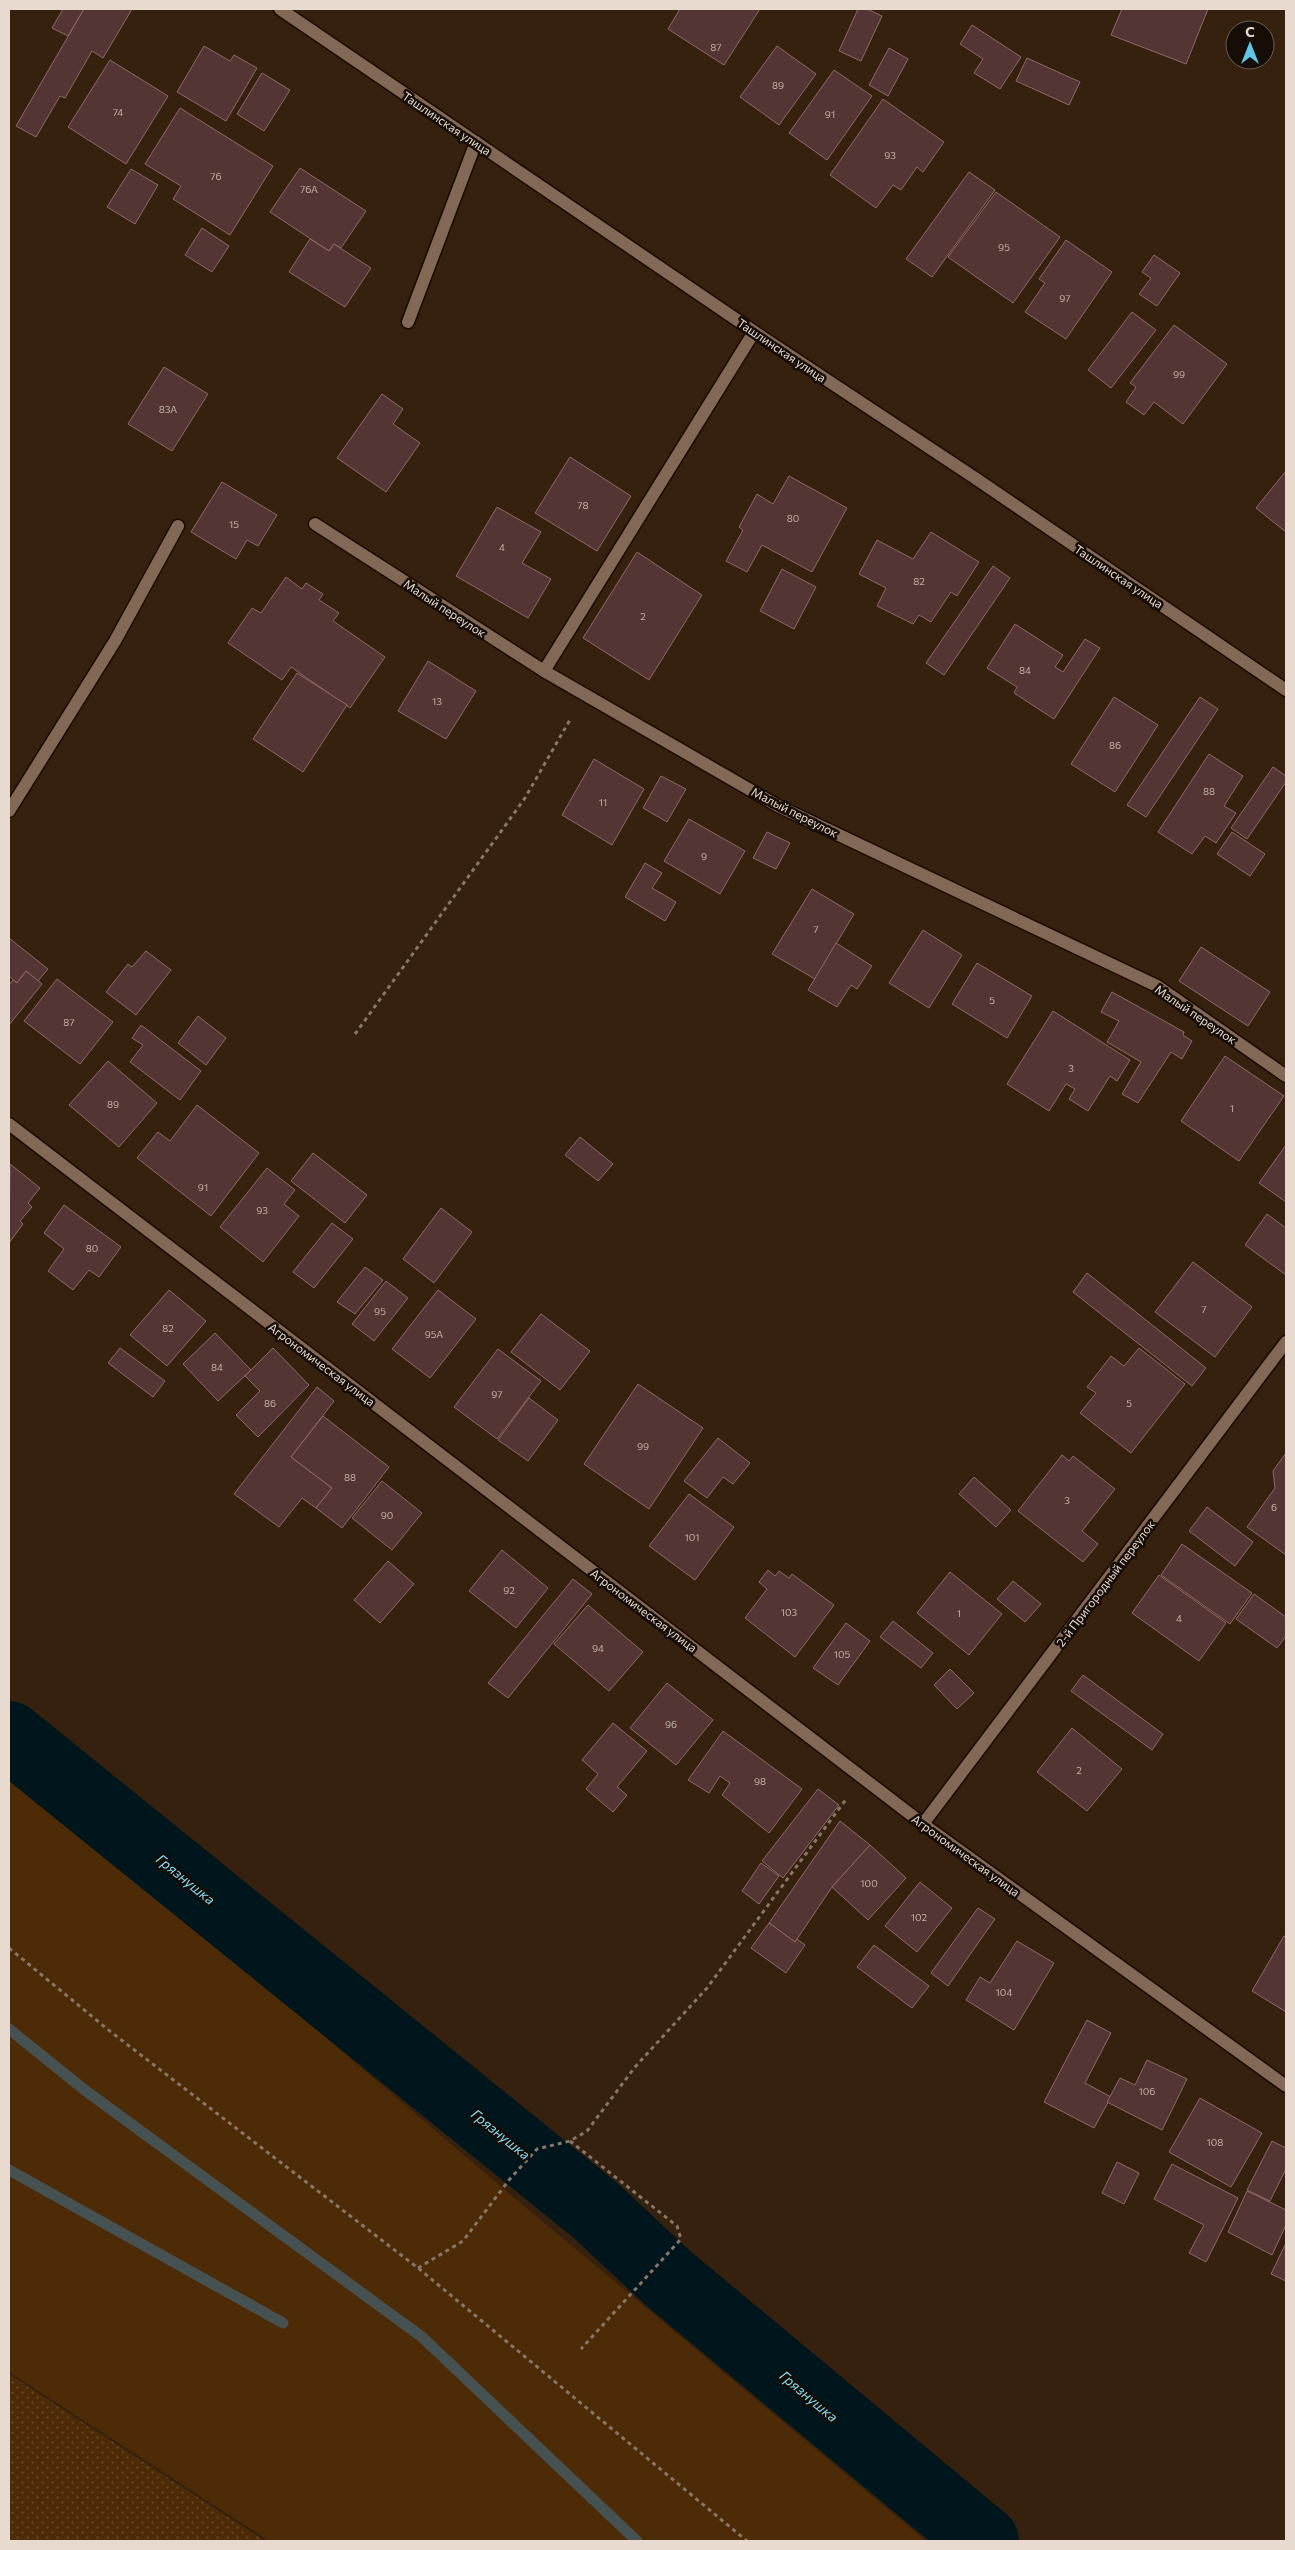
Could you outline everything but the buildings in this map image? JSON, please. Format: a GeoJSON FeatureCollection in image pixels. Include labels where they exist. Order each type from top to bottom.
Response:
{"type":"FeatureCollection","features":[{"type":"Feature","properties":{"kind":"street","name":"Ташлинская улица"},"geometry":{"type":"LineString","coordinates":[[280,9],[754,332],[975,478],[1286,690]]}},
{"type":"Feature","properties":{"kind":"street"},"geometry":{"type":"LineString","coordinates":[[408,322],[476,142]]}},
{"type":"Feature","properties":{"kind":"street"},"geometry":{"type":"LineString","coordinates":[[544,671],[754,332]]}},
{"type":"Feature","properties":{"kind":"street","name":"Малый переулок"},"geometry":{"type":"LineString","coordinates":[[315,524],[544,671],[778,806],[1157,986],[1286,1076]]}},
{"type":"Feature","properties":{"kind":"street"},"geometry":{"type":"LineString","coordinates":[[9,811],[115,641],[178,526]]}},
{"type":"Feature","properties":{"kind":"street","name":"Агрономическая улица"},"geometry":{"type":"LineString","coordinates":[[9,1124],[923,1824],[1286,2086]]}},
{"type":"Feature","properties":{"kind":"street","name":"2-й Пригородный переулок"},"geometry":{"type":"LineString","coordinates":[[923,1824],[1286,1342]]}},
{"type":"Feature","properties":{"kind":"path"},"geometry":{"type":"LineString","coordinates":[[355,1034],[525,798],[573,714]]}},
{"type":"Feature","properties":{"kind":"path"},"geometry":{"type":"LineString","coordinates":[[418,2268],[463,2241],[509,2180],[537,2149],[570,2142],[587,2131],[635,2067],[707,1988],[862,1777]]}},
{"type":"Feature","properties":{"kind":"path"},"geometry":{"type":"LineString","coordinates":[[9,1948],[111,2032],[418,2268],[747,2541]]}},
{"type":"Feature","properties":{"kind":"path"},"geometry":{"type":"LineString","coordinates":[[570,2142],[677,2226],[681,2239],[581,2349]]}},
{"type":"Feature","properties":{"kind":"shaded area"},"geometry":{"type":"Polygon","coordinates":[[[9,1768],[518,2201],[926,2541],[269,2541],[9,2372],[9,1768]]]}},
{"type":"Feature","properties":{"kind":"shaded area"},"geometry":{"type":"Polygon","coordinates":[[[9,2374],[265,2541],[9,2541],[9,2374]]]}},
{"type":"Feature","properties":{"kind":"waterway","name":"Грязнушка"},"geometry":{"type":"LineString","coordinates":[[9,1736],[595,2210],[669,2279],[984,2541]]}},
{"type":"Feature","properties":{"kind":"waterway"},"geometry":{"type":"LineString","coordinates":[[9,2029],[86,2091],[422,2337],[637,2541]]}},
{"type":"Feature","properties":{"kind":"waterway"},"geometry":{"type":"LineString","coordinates":[[9,2170],[283,2323]]}}]}
